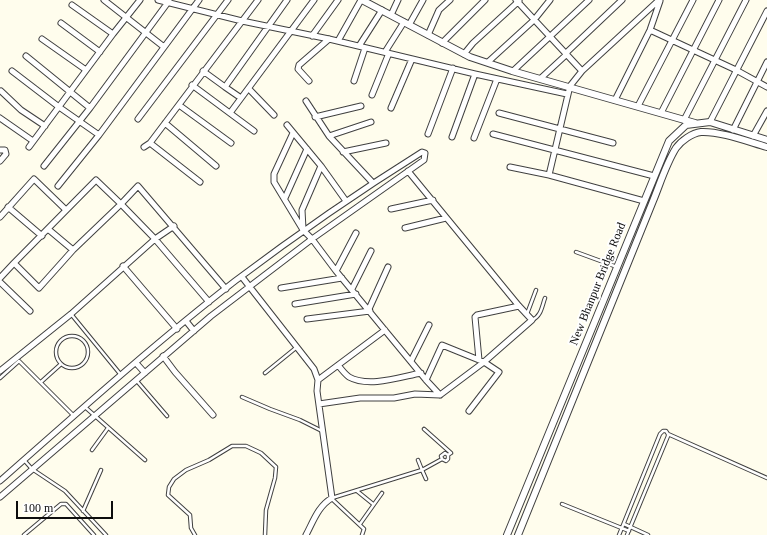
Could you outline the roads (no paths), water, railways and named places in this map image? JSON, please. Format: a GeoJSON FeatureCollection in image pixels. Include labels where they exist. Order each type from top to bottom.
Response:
{"type":"FeatureCollection","features":[{"type":"Feature","properties":{"kind":"street"},"geometry":{"type":"LineString","coordinates":[[29,147],[140,0]]}},
{"type":"Feature","properties":{"kind":"street"},"geometry":{"type":"LineString","coordinates":[[158,0],[169,1],[192,9],[268,27],[338,41],[475,74],[567,94]]}},
{"type":"Feature","properties":{"kind":"street"},"geometry":{"type":"LineString","coordinates":[[58,186],[99,135],[199,0]]}},
{"type":"Feature","properties":{"kind":"street"},"geometry":{"type":"LineString","coordinates":[[138,119],[228,0]]}},
{"type":"Feature","properties":{"kind":"street"},"geometry":{"type":"LineString","coordinates":[[144,147],[150,143],[179,105],[192,85],[258,0]]}},
{"type":"Feature","properties":{"kind":"street"},"geometry":{"type":"LineString","coordinates":[[225,87],[287,0]]}},
{"type":"Feature","properties":{"kind":"street"},"geometry":{"type":"LineString","coordinates":[[230,113],[314,0]]}},
{"type":"Feature","properties":{"kind":"street"},"geometry":{"type":"LineString","coordinates":[[312,36],[338,0]]}},
{"type":"Feature","properties":{"kind":"street"},"geometry":{"type":"LineString","coordinates":[[338,41],[361,0],[371,2],[382,10],[464,54],[513,71],[570,86],[698,124]]}},
{"type":"Feature","properties":{"kind":"street"},"geometry":{"type":"LineString","coordinates":[[391,15],[398,0]]}},
{"type":"Feature","properties":{"kind":"street"},"geometry":{"type":"LineString","coordinates":[[372,95],[387,53],[423,0]]}},
{"type":"Feature","properties":{"kind":"street"},"geometry":{"type":"LineString","coordinates":[[428,35],[439,10],[450,0]]}},
{"type":"Feature","properties":{"kind":"street"},"geometry":{"type":"LineString","coordinates":[[442,42],[484,0]]}},
{"type":"Feature","properties":{"kind":"street"},"geometry":{"type":"LineString","coordinates":[[488,62],[534,20],[550,0]]}},
{"type":"Feature","properties":{"kind":"street"},"geometry":{"type":"LineString","coordinates":[[513,71],[589,0]]}},
{"type":"Feature","properties":{"kind":"street"},"geometry":{"type":"LineString","coordinates":[[541,78],[622,0]]}},
{"type":"Feature","properties":{"kind":"street"},"geometry":{"type":"LineString","coordinates":[[615,100],[650,30],[660,0]]}},
{"type":"Feature","properties":{"kind":"street"},"geometry":{"type":"LineString","coordinates":[[549,175],[570,86],[582,71],[660,0]]}},
{"type":"Feature","properties":{"kind":"street"},"geometry":{"type":"LineString","coordinates":[[638,106],[693,0]]}},
{"type":"Feature","properties":{"kind":"street"},"geometry":{"type":"LineString","coordinates":[[661,113],[719,0]]}},
{"type":"Feature","properties":{"kind":"street"},"geometry":{"type":"LineString","coordinates":[[684,120],[746,0]]}},
{"type":"Feature","properties":{"kind":"street"},"geometry":{"type":"LineString","coordinates":[[106,1],[164,47]]}},
{"type":"Feature","properties":{"kind":"street"},"geometry":{"type":"LineString","coordinates":[[44,166],[80,122],[169,1]]}},
{"type":"Feature","properties":{"kind":"street"},"geometry":{"type":"LineString","coordinates":[[464,54],[473,43],[518,1],[582,71]]}},
{"type":"Feature","properties":{"kind":"street"},"geometry":{"type":"LineString","coordinates":[[72,5],[113,34]]}},
{"type":"Feature","properties":{"kind":"street"},"geometry":{"type":"LineString","coordinates":[[359,46],[382,10]]}},
{"type":"Feature","properties":{"kind":"street"},"geometry":{"type":"LineString","coordinates":[[710,122],[767,12]]}},
{"type":"Feature","properties":{"kind":"street"},"geometry":{"type":"LineString","coordinates":[[61,23],[100,52]]}},
{"type":"Feature","properties":{"kind":"street"},"geometry":{"type":"LineString","coordinates":[[650,30],[736,70],[767,87]]}},
{"type":"Feature","properties":{"kind":"street"},"geometry":{"type":"LineString","coordinates":[[42,39],[86,70]]}},
{"type":"Feature","properties":{"kind":"street"},"geometry":{"type":"LineString","coordinates":[[309,81],[298,69],[299,65],[328,39]]}},
{"type":"Feature","properties":{"kind":"street"},"geometry":{"type":"LineString","coordinates":[[354,82],[365,48]]}},
{"type":"Feature","properties":{"kind":"street"},"geometry":{"type":"LineString","coordinates":[[26,56],[90,108]]}},
{"type":"Feature","properties":{"kind":"street"},"geometry":{"type":"LineString","coordinates":[[391,108],[412,59]]}},
{"type":"Feature","properties":{"kind":"street"},"geometry":{"type":"LineString","coordinates":[[733,130],[767,62]]}},
{"type":"Feature","properties":{"kind":"street"},"geometry":{"type":"LineString","coordinates":[[428,134],[453,68]]}},
{"type":"Feature","properties":{"kind":"street"},"geometry":{"type":"LineString","coordinates":[[12,71],[99,135]]}},
{"type":"Feature","properties":{"kind":"street"},"geometry":{"type":"LineString","coordinates":[[203,71],[241,98]]}},
{"type":"Feature","properties":{"kind":"street"},"geometry":{"type":"LineString","coordinates":[[452,137],[475,74]]}},
{"type":"Feature","properties":{"kind":"street"},"geometry":{"type":"LineString","coordinates":[[474,138],[497,79]]}},
{"type":"Feature","properties":{"kind":"street"},"geometry":{"type":"LineString","coordinates":[[192,85],[254,131]]}},
{"type":"Feature","properties":{"kind":"street"},"geometry":{"type":"LineString","coordinates":[[249,89],[274,115]]}},
{"type":"Feature","properties":{"kind":"street"},"geometry":{"type":"LineString","coordinates":[[1,91],[22,110],[45,126]]}},
{"type":"Feature","properties":{"kind":"street"},"geometry":{"type":"LineString","coordinates":[[306,101],[315,117],[329,136],[372,183]]}},
{"type":"Feature","properties":{"kind":"street"},"geometry":{"type":"LineString","coordinates":[[179,105],[230,143]]}},
{"type":"Feature","properties":{"kind":"street"},"geometry":{"type":"LineString","coordinates":[[315,117],[361,106]]}},
{"type":"Feature","properties":{"kind":"street"},"geometry":{"type":"LineString","coordinates":[[753,136],[767,112]]}},
{"type":"Feature","properties":{"kind":"street"},"geometry":{"type":"LineString","coordinates":[[499,113],[613,143]]}},
{"type":"Feature","properties":{"kind":"street"},"geometry":{"type":"LineString","coordinates":[[0,118],[33,141]]}},
{"type":"Feature","properties":{"kind":"street"},"geometry":{"type":"LineString","coordinates":[[329,136],[371,122]]}},
{"type":"Feature","properties":{"kind":"street","name":"New Bhanpur Bridge Road"},"geometry":{"type":"LineString","coordinates":[[507,535],[669,141],[686,125],[710,122],[767,140]]}},
{"type":"Feature","properties":{"kind":"street"},"geometry":{"type":"LineString","coordinates":[[165,123],[216,166]]}},
{"type":"Feature","properties":{"kind":"street"},"geometry":{"type":"LineString","coordinates":[[287,125],[321,166],[346,201]]}},
{"type":"Feature","properties":{"kind":"street","name":"New Bhanpur Bridge Road"},"geometry":{"type":"LineString","coordinates":[[518,535],[652,201],[676,148],[686,139],[700,132],[710,132],[767,147]]}},
{"type":"Feature","properties":{"kind":"street"},"geometry":{"type":"LineString","coordinates":[[293,133],[274,174],[274,182],[303,230],[440,395]]}},
{"type":"Feature","properties":{"kind":"street"},"geometry":{"type":"LineString","coordinates":[[493,134],[654,176]]}},
{"type":"Feature","properties":{"kind":"street"},"geometry":{"type":"LineString","coordinates":[[150,143],[200,182]]}},
{"type":"Feature","properties":{"kind":"street"},"geometry":{"type":"LineString","coordinates":[[344,152],[386,143]]}},
{"type":"Feature","properties":{"kind":"street"},"geometry":{"type":"LineString","coordinates":[[285,198],[307,149]]}},
{"type":"Feature","properties":{"kind":"street"},"geometry":{"type":"LineString","coordinates":[[0,150],[5,150],[6,154],[0,161]]}},
{"type":"Feature","properties":{"kind":"street"},"geometry":{"type":"LineString","coordinates":[[0,481],[121,375],[209,302],[303,230],[372,183],[422,152],[425,153],[424,160],[312,239],[249,286],[164,356],[0,497]]}},
{"type":"Feature","properties":{"kind":"street"},"geometry":{"type":"LineString","coordinates":[[303,230],[302,210],[321,166]]}},
{"type":"Feature","properties":{"kind":"street"},"geometry":{"type":"LineString","coordinates":[[510,167],[549,175],[644,201]]}},
{"type":"Feature","properties":{"kind":"street"},"geometry":{"type":"LineString","coordinates":[[319,404],[360,398],[394,398],[415,394],[440,395],[532,320],[408,171]]}},
{"type":"Feature","properties":{"kind":"street"},"geometry":{"type":"LineString","coordinates":[[0,217],[34,179],[66,210]]}},
{"type":"Feature","properties":{"kind":"street"},"geometry":{"type":"LineString","coordinates":[[0,278],[96,180],[155,238],[209,302]]}},
{"type":"Feature","properties":{"kind":"street"},"geometry":{"type":"LineString","coordinates":[[14,263],[39,288],[73,250],[138,186],[174,226],[226,289]]}},
{"type":"Feature","properties":{"kind":"street"},"geometry":{"type":"LineString","coordinates":[[391,209],[433,200]]}},
{"type":"Feature","properties":{"kind":"street"},"geometry":{"type":"LineString","coordinates":[[8,207],[42,236]]}},
{"type":"Feature","properties":{"kind":"street"},"geometry":{"type":"LineString","coordinates":[[405,228],[446,218]]}},
{"type":"Feature","properties":{"kind":"street"},"geometry":{"type":"LineString","coordinates":[[0,371],[71,314],[155,238],[174,226]]}},
{"type":"Feature","properties":{"kind":"street"},"geometry":{"type":"LineString","coordinates":[[48,229],[73,250]]}},
{"type":"Feature","properties":{"kind":"street"},"geometry":{"type":"LineString","coordinates":[[336,271],[356,233]]}},
{"type":"Feature","properties":{"kind":"street"},"geometry":{"type":"LineString","coordinates":[[354,292],[371,251]]}},
{"type":"Feature","properties":{"kind":"street"},"geometry":{"type":"LineString","coordinates":[[123,266],[177,329]]}},
{"type":"Feature","properties":{"kind":"street"},"geometry":{"type":"LineString","coordinates":[[369,310],[388,267]]}},
{"type":"Feature","properties":{"kind":"street"},"geometry":{"type":"LineString","coordinates":[[242,277],[314,370],[318,380],[317,387],[319,404],[332,498],[320,508],[306,535]]}},
{"type":"Feature","properties":{"kind":"street"},"geometry":{"type":"LineString","coordinates":[[281,288],[342,278]]}},
{"type":"Feature","properties":{"kind":"street"},"geometry":{"type":"LineString","coordinates":[[0,282],[30,312]]}},
{"type":"Feature","properties":{"kind":"street"},"geometry":{"type":"LineString","coordinates":[[295,304],[354,292]]}},
{"type":"Feature","properties":{"kind":"street"},"geometry":{"type":"LineString","coordinates":[[481,361],[475,317],[477,315],[519,306]]}},
{"type":"Feature","properties":{"kind":"street"},"geometry":{"type":"LineString","coordinates":[[307,319],[369,310]]}},
{"type":"Feature","properties":{"kind":"street"},"geometry":{"type":"LineString","coordinates":[[186,321],[194,331]]}},
{"type":"Feature","properties":{"kind":"street"},"geometry":{"type":"LineString","coordinates":[[411,361],[429,325]]}},
{"type":"Feature","properties":{"kind":"street"},"geometry":{"type":"LineString","coordinates":[[318,380],[385,330]]}},
{"type":"Feature","properties":{"kind":"street"},"geometry":{"type":"LineString","coordinates":[[426,380],[442,345],[481,361],[499,372],[469,410]]}},
{"type":"Feature","properties":{"kind":"street"},"geometry":{"type":"LineString","coordinates":[[164,356],[175,372],[212,415]]}},
{"type":"Feature","properties":{"kind":"street"},"geometry":{"type":"LineString","coordinates":[[136,363],[145,373]]}},
{"type":"Feature","properties":{"kind":"street"},"geometry":{"type":"LineString","coordinates":[[338,366],[350,377],[363,381],[380,381],[421,373]]}},
{"type":"Feature","properties":{"kind":"lane"},"geometry":{"type":"LineString","coordinates":[[576,252],[617,267]]}},
{"type":"Feature","properties":{"kind":"lane"},"geometry":{"type":"LineString","coordinates":[[527,314],[536,290]]}},
{"type":"Feature","properties":{"kind":"lane"},"geometry":{"type":"LineString","coordinates":[[532,320],[539,314],[545,298]]}},
{"type":"Feature","properties":{"kind":"lane"},"geometry":{"type":"LineString","coordinates":[[71,314],[121,375]]}},
{"type":"Feature","properties":{"kind":"lane"},"geometry":{"type":"LineString","coordinates":[[71,336],[81,338],[85,342],[89,351],[88,357],[83,365],[72,369],[61,364],[56,356],[56,350],[61,340],[71,336]]}},
{"type":"Feature","properties":{"kind":"lane"},"geometry":{"type":"LineString","coordinates":[[265,374],[297,347]]}},
{"type":"Feature","properties":{"kind":"lane"},"geometry":{"type":"LineString","coordinates":[[0,378],[19,361],[74,416]]}},
{"type":"Feature","properties":{"kind":"lane"},"geometry":{"type":"LineString","coordinates":[[41,382],[61,364]]}},
{"type":"Feature","properties":{"kind":"lane"},"geometry":{"type":"LineString","coordinates":[[136,380],[167,416]]}},
{"type":"Feature","properties":{"kind":"lane"},"geometry":{"type":"LineString","coordinates":[[242,397],[270,410],[300,420],[323,431]]}},
{"type":"Feature","properties":{"kind":"lane"},"geometry":{"type":"LineString","coordinates":[[85,407],[145,460]]}},
{"type":"Feature","properties":{"kind":"lane"},"geometry":{"type":"LineString","coordinates":[[92,450],[108,428]]}},
{"type":"Feature","properties":{"kind":"lane"},"geometry":{"type":"LineString","coordinates":[[332,498],[422,470],[442,459],[444,461],[448,460],[448,455],[450,452],[424,429]]}},
{"type":"Feature","properties":{"kind":"lane"},"geometry":{"type":"LineString","coordinates":[[619,535],[660,434],[664,431],[767,478]]}},
{"type":"Feature","properties":{"kind":"lane"},"geometry":{"type":"LineString","coordinates":[[627,535],[668,434]]}},
{"type":"Feature","properties":{"kind":"lane"},"geometry":{"type":"LineString","coordinates":[[195,535],[191,528],[190,515],[168,495],[169,487],[174,479],[186,470],[210,460],[232,446],[246,446],[261,453],[276,467],[275,478],[266,510],[265,535]]}},
{"type":"Feature","properties":{"kind":"lane"},"geometry":{"type":"LineString","coordinates":[[442,459],[442,454],[445,453],[448,455]]}},
{"type":"Feature","properties":{"kind":"lane"},"geometry":{"type":"LineString","coordinates":[[24,460],[32,469],[66,491],[106,535]]}},
{"type":"Feature","properties":{"kind":"lane"},"geometry":{"type":"LineString","coordinates":[[418,460],[426,479]]}},
{"type":"Feature","properties":{"kind":"lane"},"geometry":{"type":"LineString","coordinates":[[83,511],[101,470]]}},
{"type":"Feature","properties":{"kind":"lane"},"geometry":{"type":"LineString","coordinates":[[357,491],[373,504]]}},
{"type":"Feature","properties":{"kind":"lane"},"geometry":{"type":"LineString","coordinates":[[360,524],[382,493]]}},
{"type":"Feature","properties":{"kind":"lane"},"geometry":{"type":"LineString","coordinates":[[332,498],[360,524],[364,529],[362,535]]}},
{"type":"Feature","properties":{"kind":"lane"},"geometry":{"type":"LineString","coordinates":[[24,535],[64,503],[94,535]]}},
{"type":"Feature","properties":{"kind":"lane"},"geometry":{"type":"LineString","coordinates":[[562,504],[628,531]]}},
{"type":"Feature","properties":{"kind":"lane"},"geometry":{"type":"LineString","coordinates":[[624,524],[648,535]]}}]}
